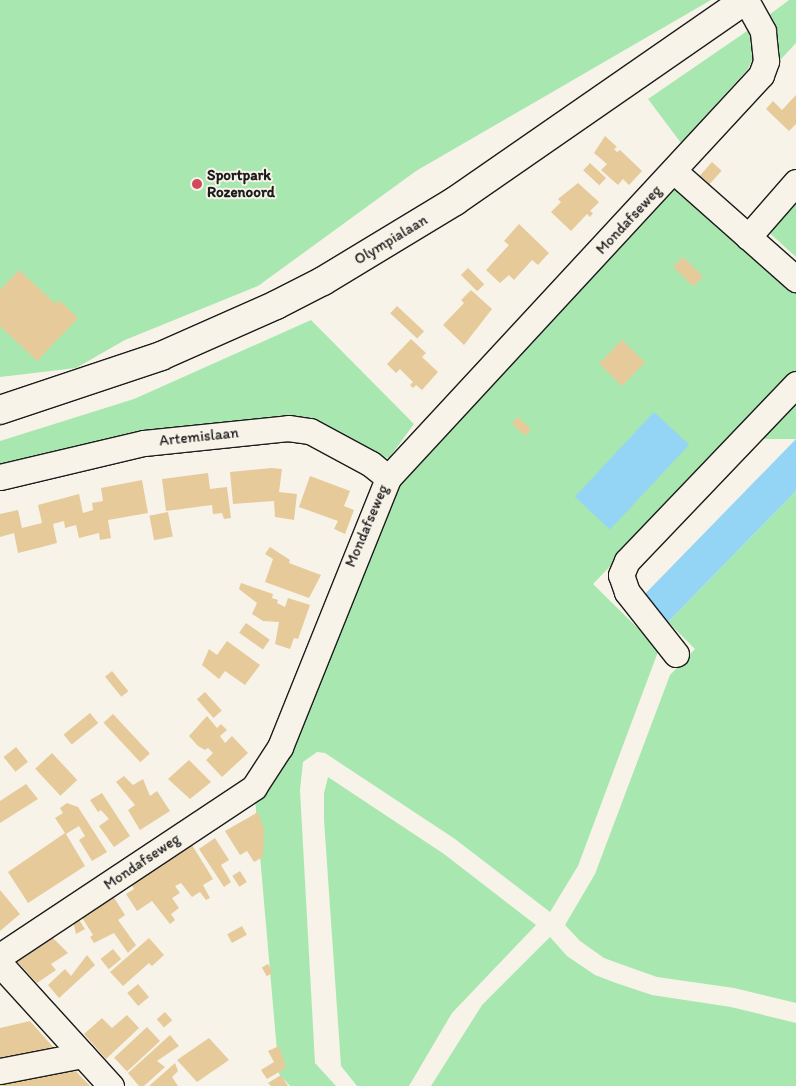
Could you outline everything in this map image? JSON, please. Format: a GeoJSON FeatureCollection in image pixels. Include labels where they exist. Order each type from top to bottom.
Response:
{"type":"FeatureCollection","features":[{"type":"Feature","properties":{"kind":"main road","name":"Olympialaan"},"geometry":{"type":"LineString","coordinates":[[0,410],[161,356],[276,305],[323,281],[455,201],[746,0]]}},
{"type":"Feature","properties":{"kind":"street","name":"Mondafseweg"},"geometry":{"type":"LineString","coordinates":[[0,956],[254,787],[280,747],[388,478],[674,172],[760,75],[766,61],[763,31],[746,0]]}},
{"type":"Feature","properties":{"kind":"street"},"geometry":{"type":"LineString","coordinates":[[674,172],[796,278]]}},
{"type":"Feature","properties":{"kind":"street"},"geometry":{"type":"LineString","coordinates":[[748,237],[796,182]]}},
{"type":"Feature","properties":{"kind":"street"},"geometry":{"type":"LineString","coordinates":[[676,654],[627,592],[622,575],[627,561],[796,384]]}},
{"type":"Feature","properties":{"kind":"street","name":"Artemislaan"},"geometry":{"type":"LineString","coordinates":[[0,477],[144,443],[288,428],[310,431],[371,464],[388,478]]}},
{"type":"Feature","properties":{"kind":"street"},"geometry":{"type":"LineString","coordinates":[[0,964],[111,1086]]}},
{"type":"Feature","properties":{"kind":"street"},"geometry":{"type":"LineString","coordinates":[[0,1070],[82,1055]]}},
{"type":"Feature","properties":{"kind":"green space","name":"Sportpark Rozenoord"},"geometry":{"type":"Polygon","coordinates":[[[0,0],[711,0],[416,171],[258,286],[125,340],[76,368],[0,377],[0,0]]]}},
{"type":"Feature","properties":{"kind":"green space"},"geometry":{"type":"Polygon","coordinates":[[[789,0],[796,0],[796,43],[770,71],[765,18],[789,0]]]}},
{"type":"Feature","properties":{"kind":"green space"},"geometry":{"type":"Polygon","coordinates":[[[750,29],[754,56],[748,69],[681,143],[648,99],[750,29]]]}},
{"type":"Feature","properties":{"kind":"green space"},"geometry":{"type":"Polygon","coordinates":[[[676,181],[796,291],[796,374],[593,584],[659,649],[578,866],[550,912],[455,839],[325,753],[317,752],[303,762],[300,790],[315,1063],[336,1086],[290,1086],[279,1074],[254,787],[396,488],[423,448],[676,181]]]}},
{"type":"Feature","properties":{"kind":"green space"},"geometry":{"type":"Polygon","coordinates":[[[796,194],[796,257],[764,228],[796,194]]]}},
{"type":"Feature","properties":{"kind":"green space"},"geometry":{"type":"Polygon","coordinates":[[[311,320],[414,424],[389,458],[371,455],[291,421],[267,418],[141,437],[0,469],[0,441],[134,399],[311,320]]]}},
{"type":"Feature","properties":{"kind":"green space"},"geometry":{"type":"Polygon","coordinates":[[[552,406],[796,406],[796,439],[552,439],[552,406]]]}},
{"type":"Feature","properties":{"kind":"green space"},"geometry":{"type":"Polygon","coordinates":[[[796,491],[796,1003],[734,988],[657,977],[604,958],[580,941],[565,925],[595,874],[670,675],[695,649],[668,622],[796,491]]]}},
{"type":"Feature","properties":{"kind":"green space"},"geometry":{"type":"Polygon","coordinates":[[[328,777],[444,854],[536,925],[452,1013],[409,1086],[357,1086],[341,1066],[324,820],[324,793],[328,777]]]}},
{"type":"Feature","properties":{"kind":"green space"},"geometry":{"type":"Polygon","coordinates":[[[550,937],[567,956],[595,975],[616,983],[652,995],[731,1007],[796,1023],[796,1086],[431,1086],[482,1005],[550,937]]]}},
{"type":"Feature","properties":{"kind":"water"},"geometry":{"type":"Polygon","coordinates":[[[654,412],[689,445],[610,530],[575,497],[654,412]]]}},
{"type":"Feature","properties":{"kind":"water"},"geometry":{"type":"Polygon","coordinates":[[[796,439],[796,491],[668,622],[642,597],[796,439]]]}},
{"type":"Feature","properties":{"kind":"building"},"geometry":{"type":"Polygon","coordinates":[[[796,95],[796,124],[789,131],[766,109],[773,101],[782,110],[796,95]]]}},
{"type":"Feature","properties":{"kind":"building"},"geometry":{"type":"Polygon","coordinates":[[[605,136],[617,147],[614,149],[617,152],[620,150],[642,171],[629,185],[623,179],[618,185],[601,170],[607,164],[594,153],[605,136]]]}},
{"type":"Feature","properties":{"kind":"building"},"geometry":{"type":"Polygon","coordinates":[[[712,162],[722,171],[710,184],[700,175],[712,162]]]}},
{"type":"Feature","properties":{"kind":"building"},"geometry":{"type":"Polygon","coordinates":[[[590,163],[606,178],[599,185],[583,170],[590,163]]]}},
{"type":"Feature","properties":{"kind":"building"},"geometry":{"type":"Polygon","coordinates":[[[578,183],[599,202],[590,211],[593,213],[590,217],[587,214],[571,231],[551,212],[561,202],[558,199],[578,183]]]}},
{"type":"Feature","properties":{"kind":"building"},"geometry":{"type":"Polygon","coordinates":[[[519,224],[549,253],[538,265],[532,260],[514,280],[509,275],[500,283],[486,270],[509,245],[504,241],[519,224]]]}},
{"type":"Feature","properties":{"kind":"building"},"geometry":{"type":"Polygon","coordinates":[[[683,257],[703,276],[693,287],[673,267],[683,257]]]}},
{"type":"Feature","properties":{"kind":"building"},"geometry":{"type":"Polygon","coordinates":[[[468,268],[484,284],[477,291],[461,275],[468,268]]]}},
{"type":"Feature","properties":{"kind":"building"},"geometry":{"type":"Polygon","coordinates":[[[19,270],[56,304],[59,300],[78,318],[37,361],[0,326],[0,290],[19,270]]]}},
{"type":"Feature","properties":{"kind":"building"},"geometry":{"type":"Polygon","coordinates":[[[471,290],[492,309],[464,345],[443,325],[464,303],[461,300],[471,290]]]}},
{"type":"Feature","properties":{"kind":"building"},"geometry":{"type":"Polygon","coordinates":[[[397,306],[424,331],[417,339],[390,313],[397,306]]]}},
{"type":"Feature","properties":{"kind":"building"},"geometry":{"type":"Polygon","coordinates":[[[411,339],[426,353],[422,357],[438,372],[422,390],[416,385],[413,388],[410,385],[413,382],[400,369],[396,373],[387,364],[411,339]]]}},
{"type":"Feature","properties":{"kind":"building"},"geometry":{"type":"Polygon","coordinates":[[[622,340],[645,362],[622,386],[599,364],[622,340]]]}},
{"type":"Feature","properties":{"kind":"building"},"geometry":{"type":"Polygon","coordinates":[[[518,417],[531,429],[525,436],[512,424],[518,417]]]}},
{"type":"Feature","properties":{"kind":"building"},"geometry":{"type":"Polygon","coordinates":[[[271,468],[282,469],[279,492],[297,494],[294,520],[275,517],[274,501],[233,504],[230,472],[271,468]]]}},
{"type":"Feature","properties":{"kind":"building"},"geometry":{"type":"Polygon","coordinates":[[[208,473],[210,489],[227,487],[231,518],[224,519],[222,513],[213,514],[212,505],[166,511],[162,479],[208,473]]]}},
{"type":"Feature","properties":{"kind":"building"},"geometry":{"type":"Polygon","coordinates":[[[310,476],[350,491],[344,506],[354,510],[345,534],[334,529],[338,521],[299,507],[310,476]]]}},
{"type":"Feature","properties":{"kind":"building"},"geometry":{"type":"Polygon","coordinates":[[[142,480],[148,513],[108,520],[111,538],[100,540],[99,533],[79,538],[76,525],[65,528],[64,521],[53,524],[57,543],[18,553],[14,533],[0,537],[0,514],[18,510],[22,528],[42,523],[38,505],[79,494],[83,513],[93,510],[92,503],[103,501],[101,488],[142,480]]]}},
{"type":"Feature","properties":{"kind":"building"},"geometry":{"type":"Polygon","coordinates":[[[168,512],[173,537],[154,540],[149,516],[168,512]]]}},
{"type":"Feature","properties":{"kind":"building"},"geometry":{"type":"Polygon","coordinates":[[[270,547],[290,560],[289,563],[321,575],[309,598],[265,582],[273,559],[265,554],[270,547]]]}},
{"type":"Feature","properties":{"kind":"building"},"geometry":{"type":"Polygon","coordinates":[[[241,583],[273,594],[272,598],[278,600],[277,603],[285,607],[288,598],[310,605],[298,639],[294,638],[290,649],[275,644],[279,622],[263,621],[252,614],[257,603],[239,589],[241,583]]]}},
{"type":"Feature","properties":{"kind":"building"},"geometry":{"type":"Polygon","coordinates":[[[246,623],[270,640],[263,649],[239,633],[246,623]]]}},
{"type":"Feature","properties":{"kind":"building"},"geometry":{"type":"Polygon","coordinates":[[[227,641],[260,665],[245,685],[225,671],[219,679],[202,665],[209,649],[217,655],[227,641]]]}},
{"type":"Feature","properties":{"kind":"building"},"geometry":{"type":"Polygon","coordinates":[[[112,671],[128,691],[121,697],[105,677],[112,671]]]}},
{"type":"Feature","properties":{"kind":"building"},"geometry":{"type":"Polygon","coordinates":[[[205,692],[222,711],[214,718],[197,699],[205,692]]]}},
{"type":"Feature","properties":{"kind":"building"},"geometry":{"type":"Polygon","coordinates":[[[90,713],[98,723],[72,744],[64,734],[90,713]]]}},
{"type":"Feature","properties":{"kind":"building"},"geometry":{"type":"Polygon","coordinates":[[[113,714],[150,753],[140,762],[103,723],[113,714]]]}},
{"type":"Feature","properties":{"kind":"building"},"geometry":{"type":"Polygon","coordinates":[[[207,716],[217,728],[221,724],[227,730],[220,736],[225,743],[232,736],[248,753],[222,777],[206,760],[213,753],[208,748],[205,750],[198,746],[189,736],[207,716]]]}},
{"type":"Feature","properties":{"kind":"building"},"geometry":{"type":"Polygon","coordinates":[[[16,747],[28,762],[16,772],[4,757],[16,747]]]}},
{"type":"Feature","properties":{"kind":"building"},"geometry":{"type":"Polygon","coordinates":[[[52,753],[77,780],[60,796],[35,769],[52,753]]]}},
{"type":"Feature","properties":{"kind":"building"},"geometry":{"type":"Polygon","coordinates":[[[189,760],[211,782],[190,799],[168,779],[189,760]]]}},
{"type":"Feature","properties":{"kind":"building"},"geometry":{"type":"Polygon","coordinates":[[[124,776],[133,785],[143,779],[150,796],[157,791],[170,811],[140,830],[128,810],[135,805],[116,782],[124,776]]]}},
{"type":"Feature","properties":{"kind":"building"},"geometry":{"type":"Polygon","coordinates":[[[26,784],[38,799],[0,823],[0,801],[26,784]]]}},
{"type":"Feature","properties":{"kind":"building"},"geometry":{"type":"Polygon","coordinates":[[[102,793],[130,836],[114,847],[99,826],[109,819],[101,810],[98,812],[90,800],[102,793]]]}},
{"type":"Feature","properties":{"kind":"building"},"geometry":{"type":"Polygon","coordinates":[[[67,803],[78,807],[107,852],[92,861],[79,840],[85,836],[79,826],[66,834],[85,866],[28,903],[8,872],[65,833],[55,818],[63,813],[60,808],[67,803]]]}},
{"type":"Feature","properties":{"kind":"building"},"geometry":{"type":"Polygon","coordinates":[[[258,812],[264,830],[263,857],[254,862],[247,851],[240,855],[225,831],[258,812]]]}},
{"type":"Feature","properties":{"kind":"building"},"geometry":{"type":"Polygon","coordinates":[[[215,838],[229,860],[221,865],[231,882],[224,887],[199,849],[215,838]]]}},
{"type":"Feature","properties":{"kind":"building"},"geometry":{"type":"Polygon","coordinates":[[[192,845],[213,879],[203,885],[210,898],[206,900],[200,892],[192,897],[181,883],[175,886],[180,893],[172,898],[179,908],[171,914],[175,920],[170,924],[152,901],[137,911],[126,894],[134,889],[131,884],[192,845]]]}},
{"type":"Feature","properties":{"kind":"building"},"geometry":{"type":"Polygon","coordinates":[[[240,871],[247,882],[239,887],[232,876],[240,871]]]}},
{"type":"Feature","properties":{"kind":"building"},"geometry":{"type":"Polygon","coordinates":[[[0,890],[20,914],[0,931],[0,890]]]}},
{"type":"Feature","properties":{"kind":"building"},"geometry":{"type":"Polygon","coordinates":[[[113,896],[125,915],[118,920],[136,945],[128,953],[114,933],[94,943],[90,937],[93,935],[81,916],[113,896]]]}},
{"type":"Feature","properties":{"kind":"building"},"geometry":{"type":"Polygon","coordinates":[[[78,918],[85,929],[76,934],[73,921],[78,918]]]}},
{"type":"Feature","properties":{"kind":"building"},"geometry":{"type":"Polygon","coordinates":[[[242,926],[247,935],[232,943],[227,934],[242,926]]]}},
{"type":"Feature","properties":{"kind":"building"},"geometry":{"type":"Polygon","coordinates":[[[50,935],[68,953],[51,964],[56,970],[37,983],[15,959],[50,935]]]}},
{"type":"Feature","properties":{"kind":"building"},"geometry":{"type":"Polygon","coordinates":[[[149,938],[164,955],[152,966],[149,963],[123,986],[110,972],[149,938]]]}},
{"type":"Feature","properties":{"kind":"building"},"geometry":{"type":"Polygon","coordinates":[[[113,949],[121,959],[109,969],[101,959],[113,949]]]}},
{"type":"Feature","properties":{"kind":"building"},"geometry":{"type":"Polygon","coordinates":[[[87,955],[95,965],[59,998],[48,985],[65,969],[71,976],[87,955]]]}},
{"type":"Feature","properties":{"kind":"building"},"geometry":{"type":"Polygon","coordinates":[[[268,964],[273,973],[267,976],[262,967],[268,964]]]}},
{"type":"Feature","properties":{"kind":"building"},"geometry":{"type":"Polygon","coordinates":[[[138,984],[149,997],[138,1006],[127,993],[138,984]]]}},
{"type":"Feature","properties":{"kind":"building"},"geometry":{"type":"Polygon","coordinates":[[[165,1012],[172,1020],[164,1028],[157,1019],[165,1012]]]}},
{"type":"Feature","properties":{"kind":"building"},"geometry":{"type":"Polygon","coordinates":[[[127,1015],[139,1028],[106,1059],[84,1034],[102,1018],[112,1028],[127,1015]]]}},
{"type":"Feature","properties":{"kind":"building"},"geometry":{"type":"Polygon","coordinates":[[[30,1021],[54,1048],[0,1060],[0,1028],[30,1021]]]}},
{"type":"Feature","properties":{"kind":"building"},"geometry":{"type":"Polygon","coordinates":[[[147,1027],[160,1041],[127,1072],[114,1058],[147,1027]]]}},
{"type":"Feature","properties":{"kind":"building"},"geometry":{"type":"Polygon","coordinates":[[[170,1035],[179,1046],[157,1061],[165,1067],[144,1086],[139,1086],[128,1073],[170,1035]]]}},
{"type":"Feature","properties":{"kind":"building"},"geometry":{"type":"Polygon","coordinates":[[[209,1038],[229,1060],[197,1082],[177,1060],[209,1038]]]}},
{"type":"Feature","properties":{"kind":"building"},"geometry":{"type":"Polygon","coordinates":[[[279,1046],[286,1068],[267,1079],[261,1070],[274,1062],[268,1051],[279,1046]]]}},
{"type":"Feature","properties":{"kind":"building"},"geometry":{"type":"Polygon","coordinates":[[[175,1063],[178,1071],[172,1077],[178,1086],[149,1086],[175,1063]]]}},
{"type":"Feature","properties":{"kind":"building"},"geometry":{"type":"Polygon","coordinates":[[[70,1065],[90,1086],[0,1086],[0,1080],[70,1065]]]}},
{"type":"Feature","properties":{"kind":"building"},"geometry":{"type":"Polygon","coordinates":[[[281,1075],[288,1086],[271,1086],[268,1083],[281,1075]]]}},
{"type":"Feature","properties":{"kind":"place","name":"Sportpark Rozenoord"},"geometry":{"type":"Point","coordinates":[197,184]}}]}
